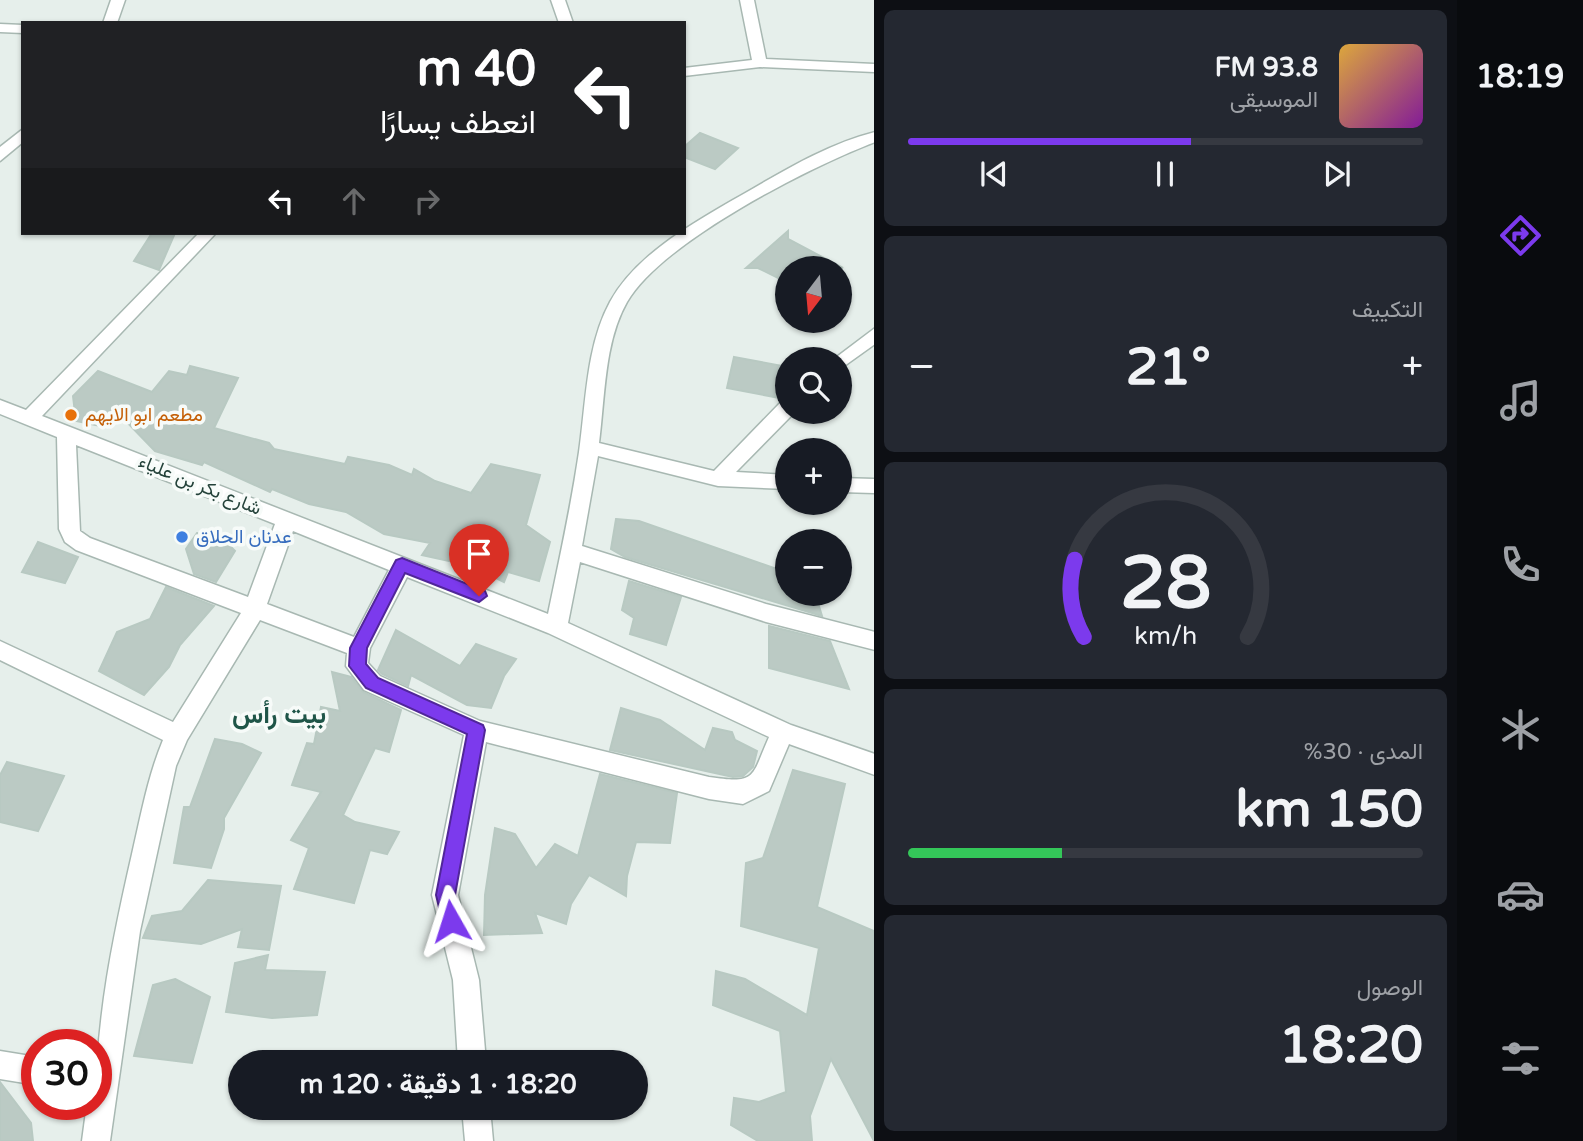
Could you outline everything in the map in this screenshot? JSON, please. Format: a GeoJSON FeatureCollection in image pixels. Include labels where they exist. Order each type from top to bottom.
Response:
{"type":"FeatureCollection","features":[{"type":"Feature","properties":{"kind":"street"},"geometry":{"type":"LineString","coordinates":[[111,21],[118,0]]}},
{"type":"Feature","properties":{"kind":"street"},"geometry":{"type":"LineString","coordinates":[[558,0],[565,21]]}},
{"type":"Feature","properties":{"kind":"street"},"geometry":{"type":"LineString","coordinates":[[747,0],[760,63]]}},
{"type":"Feature","properties":{"kind":"street"},"geometry":{"type":"LineString","coordinates":[[0,28],[21,29]]}},
{"type":"Feature","properties":{"kind":"street"},"geometry":{"type":"LineString","coordinates":[[686,72],[760,63],[874,68]]}},
{"type":"Feature","properties":{"kind":"street"},"geometry":{"type":"LineString","coordinates":[[0,156],[21,135]]}},
{"type":"Feature","properties":{"kind":"street"},"geometry":{"type":"LineString","coordinates":[[556,627],[572,551],[596,386],[605,343],[619,300],[635,279],[662,255],[749,198],[810,163],[874,136]]}},
{"type":"Feature","properties":{"kind":"street"},"geometry":{"type":"LineString","coordinates":[[30,417],[206,235]]}},
{"type":"Feature","properties":{"kind":"street"},"geometry":{"type":"LineString","coordinates":[[852,353],[874,334]]}},
{"type":"Feature","properties":{"kind":"street","name":"شارع بكر بن علياء"},"geometry":{"type":"LineString","coordinates":[[1,409],[30,417],[556,627],[783,732],[874,765]]}},
{"type":"Feature","properties":{"kind":"street"},"geometry":{"type":"LineString","coordinates":[[718,479],[775,420]]}},
{"type":"Feature","properties":{"kind":"street"},"geometry":{"type":"LineString","coordinates":[[65,432],[69,529],[72,536],[83,544],[359,648]]}},
{"type":"Feature","properties":{"kind":"street"},"geometry":{"type":"LineString","coordinates":[[589,447],[718,479],[775,481]]}},
{"type":"Feature","properties":{"kind":"street"},"geometry":{"type":"LineString","coordinates":[[852,485],[874,486]]}},
{"type":"Feature","properties":{"kind":"street"},"geometry":{"type":"LineString","coordinates":[[109,1029],[127,931],[164,766],[177,735],[254,610],[287,520]]}},
{"type":"Feature","properties":{"kind":"street"},"geometry":{"type":"LineString","coordinates":[[572,551],[766,613],[874,641]]}},
{"type":"Feature","properties":{"kind":"street"},"geometry":{"type":"LineString","coordinates":[[402,565],[359,648],[357,666],[372,683],[477,730],[709,788],[743,793],[761,783],[783,732]]}},
{"type":"Feature","properties":{"kind":"street"},"geometry":{"type":"LineString","coordinates":[[0,650],[177,735]]}},
{"type":"Feature","properties":{"kind":"street"},"geometry":{"type":"LineString","coordinates":[[471,1050],[466,980],[445,895],[477,730]]}},
{"type":"Feature","properties":{"kind":"street"},"geometry":{"type":"LineString","coordinates":[[0,1065],[21,1068]]}},
{"type":"Feature","properties":{"kind":"street"},"geometry":{"type":"LineString","coordinates":[[96,1141],[97,1120]]}},
{"type":"Feature","properties":{"kind":"street"},"geometry":{"type":"LineString","coordinates":[[477,1120],[478,1141]]}},
{"type":"Feature","properties":{"kind":"building"},"geometry":{"type":"Polygon","coordinates":[[[700,133],[738,148],[715,169],[686,158],[686,145],[700,133]]]}},
{"type":"Feature","properties":{"kind":"building"},"geometry":{"type":"Polygon","coordinates":[[[788,231],[788,239],[820,256],[775,256],[775,276],[758,268],[746,268],[788,231]]]}},
{"type":"Feature","properties":{"kind":"building"},"geometry":{"type":"Polygon","coordinates":[[[151,235],[174,235],[159,270],[134,261],[151,235]]]}},
{"type":"Feature","properties":{"kind":"building"},"geometry":{"type":"Polygon","coordinates":[[[734,357],[775,365],[775,397],[727,388],[734,357]]]}},
{"type":"Feature","properties":{"kind":"building"},"geometry":{"type":"Polygon","coordinates":[[[190,366],[238,378],[214,428],[269,443],[274,449],[345,464],[348,457],[389,465],[412,475],[414,469],[435,481],[471,493],[491,464],[540,475],[526,525],[550,542],[539,581],[508,572],[504,582],[472,566],[422,555],[430,543],[384,534],[346,512],[309,504],[272,489],[270,492],[204,462],[202,465],[155,451],[121,416],[100,426],[76,421],[73,396],[98,371],[152,392],[169,371],[187,375],[190,366]]]}},
{"type":"Feature","properties":{"kind":"building"},"geometry":{"type":"Polygon","coordinates":[[[616,519],[639,521],[775,568],[775,602],[625,557],[611,549],[616,519]]]}},
{"type":"Feature","properties":{"kind":"building"},"geometry":{"type":"Polygon","coordinates":[[[197,533],[221,537],[235,551],[216,582],[194,574],[186,549],[197,533]]]}},
{"type":"Feature","properties":{"kind":"building"},"geometry":{"type":"Polygon","coordinates":[[[38,542],[78,557],[65,583],[22,572],[38,542]]]}},
{"type":"Feature","properties":{"kind":"building"},"geometry":{"type":"Polygon","coordinates":[[[629,581],[681,597],[666,645],[630,634],[634,618],[622,610],[629,581]]]}},
{"type":"Feature","properties":{"kind":"building"},"geometry":{"type":"Polygon","coordinates":[[[166,587],[214,606],[180,645],[169,667],[144,695],[99,671],[117,632],[150,619],[166,587]]]}},
{"type":"Feature","properties":{"kind":"building"},"geometry":{"type":"Polygon","coordinates":[[[789,606],[819,606],[822,616],[789,606]]]}},
{"type":"Feature","properties":{"kind":"building"},"geometry":{"type":"Polygon","coordinates":[[[769,626],[830,641],[849,689],[769,668],[769,626]]]}},
{"type":"Feature","properties":{"kind":"building"},"geometry":{"type":"Polygon","coordinates":[[[396,630],[460,666],[476,644],[516,659],[504,676],[491,708],[467,705],[411,675],[408,686],[378,670],[396,630]]]}},
{"type":"Feature","properties":{"kind":"building"},"geometry":{"type":"Polygon","coordinates":[[[332,672],[351,677],[363,692],[401,710],[389,752],[375,748],[343,815],[355,822],[399,832],[387,854],[370,850],[354,903],[294,889],[309,848],[291,840],[321,792],[292,785],[307,743],[314,744],[321,707],[340,711],[332,672]]]}},
{"type":"Feature","properties":{"kind":"building"},"geometry":{"type":"Polygon","coordinates":[[[621,708],[660,720],[705,750],[713,728],[732,732],[735,740],[757,751],[753,767],[743,776],[733,777],[610,750],[621,708]]]}},
{"type":"Feature","properties":{"kind":"building"},"geometry":{"type":"Polygon","coordinates":[[[215,739],[242,744],[261,753],[224,818],[224,829],[211,868],[174,863],[184,807],[190,807],[215,739]]]}},
{"type":"Feature","properties":{"kind":"building"},"geometry":{"type":"Polygon","coordinates":[[[7,762],[64,776],[38,831],[0,822],[0,775],[7,762]]]}},
{"type":"Feature","properties":{"kind":"building"},"geometry":{"type":"Polygon","coordinates":[[[793,770],[845,784],[817,907],[874,931],[874,1141],[831,1059],[810,1116],[812,1141],[758,1141],[731,1125],[734,1098],[759,1102],[786,1092],[780,1031],[713,1005],[716,971],[745,979],[807,1015],[819,948],[741,926],[746,863],[763,858],[793,770]]]}},
{"type":"Feature","properties":{"kind":"building"},"geometry":{"type":"Polygon","coordinates":[[[600,774],[677,793],[670,843],[636,842],[627,876],[626,896],[589,875],[571,904],[566,924],[535,913],[542,933],[484,935],[485,895],[495,828],[515,834],[536,868],[555,844],[578,856],[600,774]]]}},
{"type":"Feature","properties":{"kind":"building"},"geometry":{"type":"Polygon","coordinates":[[[208,880],[281,886],[269,950],[238,947],[242,929],[201,944],[143,938],[152,916],[182,911],[208,880]]]}},
{"type":"Feature","properties":{"kind":"building"},"geometry":{"type":"Polygon","coordinates":[[[268,955],[265,970],[325,972],[317,1015],[272,1018],[226,1012],[235,963],[268,955]]]}},
{"type":"Feature","properties":{"kind":"building"},"geometry":{"type":"Polygon","coordinates":[[[175,979],[210,997],[192,1063],[134,1056],[153,985],[175,979]]]}},
{"type":"Feature","properties":{"kind":"building"},"geometry":{"type":"Polygon","coordinates":[[[0,1082],[21,1110],[21,1120],[29,1120],[31,1123],[33,1141],[0,1141],[0,1082]]]}},
{"type":"Feature","properties":{"kind":"place","name":"مطعم ابو الايهم"},"geometry":{"type":"Point","coordinates":[71,415]}},
{"type":"Feature","properties":{"kind":"place","name":"عدنان الحلاق"},"geometry":{"type":"Point","coordinates":[182,537]}},
{"type":"Feature","properties":{"kind":"district","name":"بيت رأس"},"geometry":{"type":"Point","coordinates":[279,714]}},
{"type":"Feature","properties":{"kind":"route"},"geometry":{"type":"LineString","coordinates":[[451,921],[445,895],[477,730],[372,683],[357,666],[359,648],[402,565],[479,596]]}}]}
